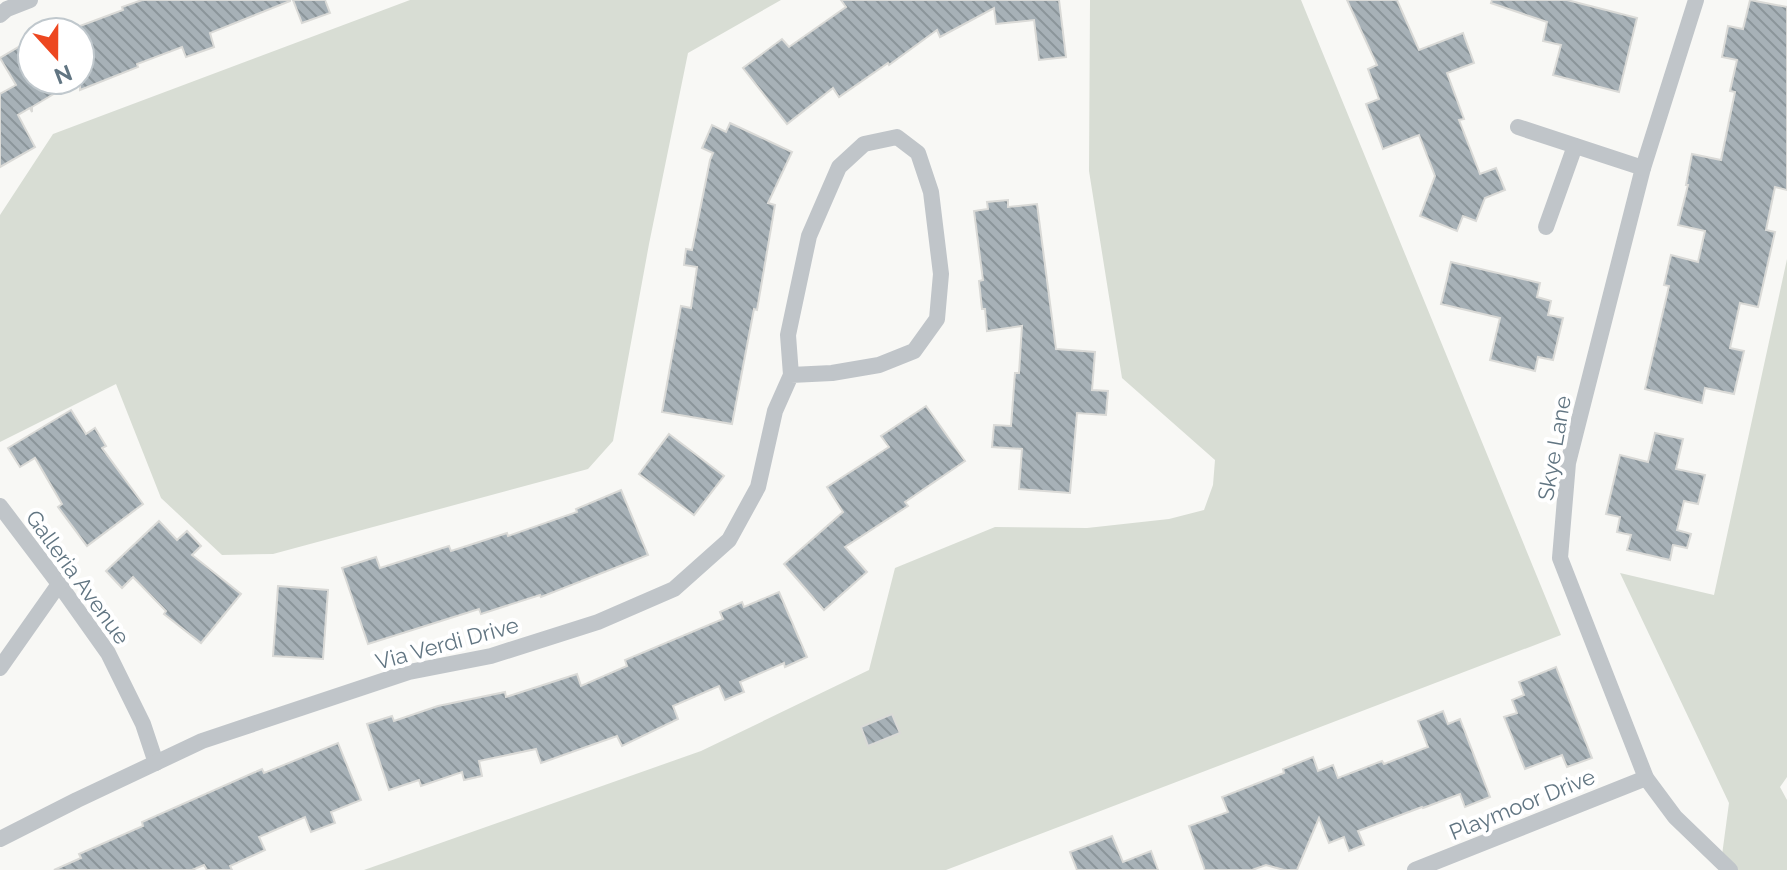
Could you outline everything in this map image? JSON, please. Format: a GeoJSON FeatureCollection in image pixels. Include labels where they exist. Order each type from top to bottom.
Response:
{"type":"FeatureCollection","features":[{"type":"Feature","properties":{"kind":"street"},"geometry":{"type":"LineString","coordinates":[[0,15],[30,0]]}},
{"type":"Feature","properties":{"kind":"street","name":"Skye Lane"},"geometry":{"type":"LineString","coordinates":[[1696,0],[1643,168],[1568,463],[1560,558],[1646,778],[1675,817],[1730,870]]}},
{"type":"Feature","properties":{"kind":"street"},"geometry":{"type":"LineString","coordinates":[[1518,127],[1643,168]]}},
{"type":"Feature","properties":{"kind":"street","name":"Via Verdi Drive"},"geometry":{"type":"LineString","coordinates":[[0,839],[202,741],[409,672],[491,656],[598,622],[674,589],[729,540],[758,487],[775,411],[791,375],[788,335],[809,236],[839,167],[864,144],[897,137],[918,153],[931,192],[941,274],[937,319],[914,351],[879,365],[832,373],[791,375]]}},
{"type":"Feature","properties":{"kind":"street"},"geometry":{"type":"LineString","coordinates":[[1546,227],[1575,146]]}},
{"type":"Feature","properties":{"kind":"street","name":"Galleria Avenue"},"geometry":{"type":"LineString","coordinates":[[0,506],[108,653],[143,724],[156,763]]}},
{"type":"Feature","properties":{"kind":"street"},"geometry":{"type":"LineString","coordinates":[[0,668],[59,584]]}},
{"type":"Feature","properties":{"kind":"street","name":"Playmoor Drive"},"geometry":{"type":"LineString","coordinates":[[1415,870],[1646,778]]}},
{"type":"Feature","properties":{"kind":"shaded area"},"geometry":{"type":"Polygon","coordinates":[[[410,0],[781,0],[688,53],[613,441],[588,469],[273,554],[222,555],[161,498],[116,384],[0,442],[0,215],[53,134],[410,0]]]}},
{"type":"Feature","properties":{"kind":"shaded area"},"geometry":{"type":"Polygon","coordinates":[[[1090,0],[1301,0],[1561,635],[946,870],[364,870],[701,751],[869,670],[895,568],[995,527],[1087,528],[1169,519],[1204,510],[1213,485],[1215,460],[1122,378],[1089,171],[1090,0]]]}},
{"type":"Feature","properties":{"kind":"shaded area"},"geometry":{"type":"Polygon","coordinates":[[[1787,259],[1787,777],[1780,787],[1787,800],[1787,870],[1720,870],[1729,803],[1620,573],[1714,595],[1787,259]]]}},
{"type":"Feature","properties":{"kind":"building"},"geometry":{"type":"Polygon","coordinates":[[[142,0],[290,0],[210,33],[214,47],[186,57],[182,47],[96,84],[96,20],[123,10],[122,7],[142,0]]]}},
{"type":"Feature","properties":{"kind":"building"},"geometry":{"type":"Polygon","coordinates":[[[293,0],[325,0],[330,13],[302,23],[293,0]]]}},
{"type":"Feature","properties":{"kind":"building"},"geometry":{"type":"Polygon","coordinates":[[[841,0],[1059,0],[1066,57],[1039,60],[1034,20],[996,24],[994,8],[940,37],[937,30],[839,97],[833,88],[787,124],[743,68],[782,39],[789,47],[846,7],[841,0]]]}},
{"type":"Feature","properties":{"kind":"building"},"geometry":{"type":"Polygon","coordinates":[[[1347,0],[1397,0],[1419,50],[1463,33],[1474,63],[1447,73],[1464,119],[1459,120],[1480,174],[1496,168],[1505,190],[1485,198],[1476,221],[1463,216],[1457,231],[1420,216],[1435,176],[1419,135],[1383,149],[1366,104],[1379,99],[1368,69],[1377,65],[1347,0]]]}},
{"type":"Feature","properties":{"kind":"building"},"geometry":{"type":"Polygon","coordinates":[[[1492,0],[1567,0],[1637,18],[1619,92],[1553,75],[1561,45],[1543,41],[1547,22],[1491,3],[1492,0]]]}},
{"type":"Feature","properties":{"kind":"building"},"geometry":{"type":"Polygon","coordinates":[[[1750,0],[1787,7],[1787,190],[1775,187],[1766,230],[1775,232],[1758,307],[1740,303],[1730,348],[1744,351],[1734,394],[1705,388],[1702,403],[1645,389],[1669,286],[1664,285],[1671,255],[1698,262],[1705,231],[1678,225],[1692,154],[1721,160],[1735,92],[1730,91],[1737,60],[1722,57],[1728,26],[1743,29],[1750,0]]]}},
{"type":"Feature","properties":{"kind":"building"},"geometry":{"type":"Polygon","coordinates":[[[16,48],[16,85],[0,58],[16,48]]]}},
{"type":"Feature","properties":{"kind":"building"},"geometry":{"type":"Polygon","coordinates":[[[16,85],[16,96],[50,96],[32,107],[32,112],[30,108],[18,115],[35,147],[0,167],[0,94],[16,85]]]}},
{"type":"Feature","properties":{"kind":"building"},"geometry":{"type":"Polygon","coordinates":[[[730,123],[792,152],[768,203],[775,205],[757,310],[754,309],[732,424],[662,412],[681,306],[691,308],[697,267],[684,265],[686,249],[692,250],[713,153],[702,148],[712,125],[726,132],[730,123]]]}},
{"type":"Feature","properties":{"kind":"building"},"geometry":{"type":"Polygon","coordinates":[[[1008,200],[1008,207],[1037,204],[1056,349],[1095,352],[1092,390],[1108,391],[1106,415],[1077,413],[1070,493],[1019,489],[1022,449],[992,447],[994,425],[1011,426],[1022,326],[987,331],[985,309],[982,309],[979,281],[983,280],[974,211],[988,209],[987,202],[1008,200]]]}},
{"type":"Feature","properties":{"kind":"building"},"geometry":{"type":"Polygon","coordinates":[[[1451,262],[1540,283],[1537,297],[1551,301],[1548,315],[1563,318],[1553,360],[1538,357],[1535,371],[1490,360],[1500,318],[1441,304],[1451,262]]]}},
{"type":"Feature","properties":{"kind":"building"},"geometry":{"type":"Polygon","coordinates":[[[926,406],[965,461],[905,502],[908,506],[845,547],[867,572],[824,610],[784,564],[843,512],[827,487],[889,447],[881,436],[926,406]]]}},
{"type":"Feature","properties":{"kind":"building"},"geometry":{"type":"Polygon","coordinates":[[[71,410],[86,434],[95,428],[106,446],[102,448],[143,504],[87,546],[58,507],[62,504],[35,458],[20,467],[8,448],[71,410]]]}},
{"type":"Feature","properties":{"kind":"building"},"geometry":{"type":"Polygon","coordinates":[[[1655,433],[1683,439],[1676,469],[1705,475],[1698,504],[1684,501],[1677,530],[1691,534],[1687,548],[1673,545],[1670,560],[1627,550],[1631,535],[1617,532],[1620,517],[1606,514],[1620,455],[1648,462],[1655,433]]]}},
{"type":"Feature","properties":{"kind":"building"},"geometry":{"type":"Polygon","coordinates":[[[669,434],[724,476],[694,515],[639,474],[669,434]]]}},
{"type":"Feature","properties":{"kind":"building"},"geometry":{"type":"Polygon","coordinates":[[[621,490],[648,555],[541,597],[481,614],[479,609],[368,644],[342,568],[376,557],[380,568],[449,546],[451,551],[507,533],[508,536],[577,512],[576,509],[621,490]]]}},
{"type":"Feature","properties":{"kind":"building"},"geometry":{"type":"Polygon","coordinates":[[[159,521],[177,540],[187,531],[201,546],[192,555],[241,594],[201,643],[164,614],[166,611],[133,577],[122,588],[106,571],[159,521]]]}},
{"type":"Feature","properties":{"kind":"building"},"geometry":{"type":"Polygon","coordinates":[[[278,586],[328,590],[323,659],[273,656],[278,586]]]}},
{"type":"Feature","properties":{"kind":"building"},"geometry":{"type":"Polygon","coordinates":[[[779,592],[807,657],[785,667],[784,663],[740,682],[744,692],[725,700],[719,686],[673,706],[678,719],[622,746],[617,736],[541,763],[536,749],[479,761],[482,776],[464,780],[462,772],[421,786],[419,780],[389,790],[367,724],[392,716],[394,721],[438,706],[505,692],[506,697],[577,674],[581,686],[627,666],[625,660],[723,619],[720,612],[742,602],[744,607],[779,592]]]}},
{"type":"Feature","properties":{"kind":"building"},"geometry":{"type":"Polygon","coordinates":[[[1556,667],[1592,758],[1567,767],[1562,755],[1525,769],[1504,717],[1517,713],[1512,700],[1524,695],[1519,682],[1556,667]]]}},
{"type":"Feature","properties":{"kind":"building"},"geometry":{"type":"Polygon","coordinates":[[[1443,711],[1448,724],[1460,719],[1490,797],[1465,807],[1460,794],[1358,831],[1364,845],[1349,851],[1344,837],[1329,843],[1319,818],[1297,870],[1266,865],[1252,870],[1205,870],[1189,826],[1228,812],[1222,797],[1284,773],[1283,769],[1313,757],[1318,771],[1333,765],[1338,778],[1428,747],[1418,721],[1443,711]]]}},
{"type":"Feature","properties":{"kind":"building"},"geometry":{"type":"Polygon","coordinates":[[[892,714],[900,733],[868,746],[861,727],[892,714]]]}},
{"type":"Feature","properties":{"kind":"building"},"geometry":{"type":"Polygon","coordinates":[[[338,743],[361,800],[331,812],[335,823],[311,832],[305,817],[259,837],[265,850],[230,866],[232,870],[207,870],[204,865],[192,870],[54,870],[81,858],[79,854],[143,826],[142,822],[262,769],[264,773],[338,743]]]}},
{"type":"Feature","properties":{"kind":"building"},"geometry":{"type":"Polygon","coordinates":[[[1112,836],[1123,862],[1151,851],[1158,870],[1077,870],[1070,852],[1112,836]]]}}]}
